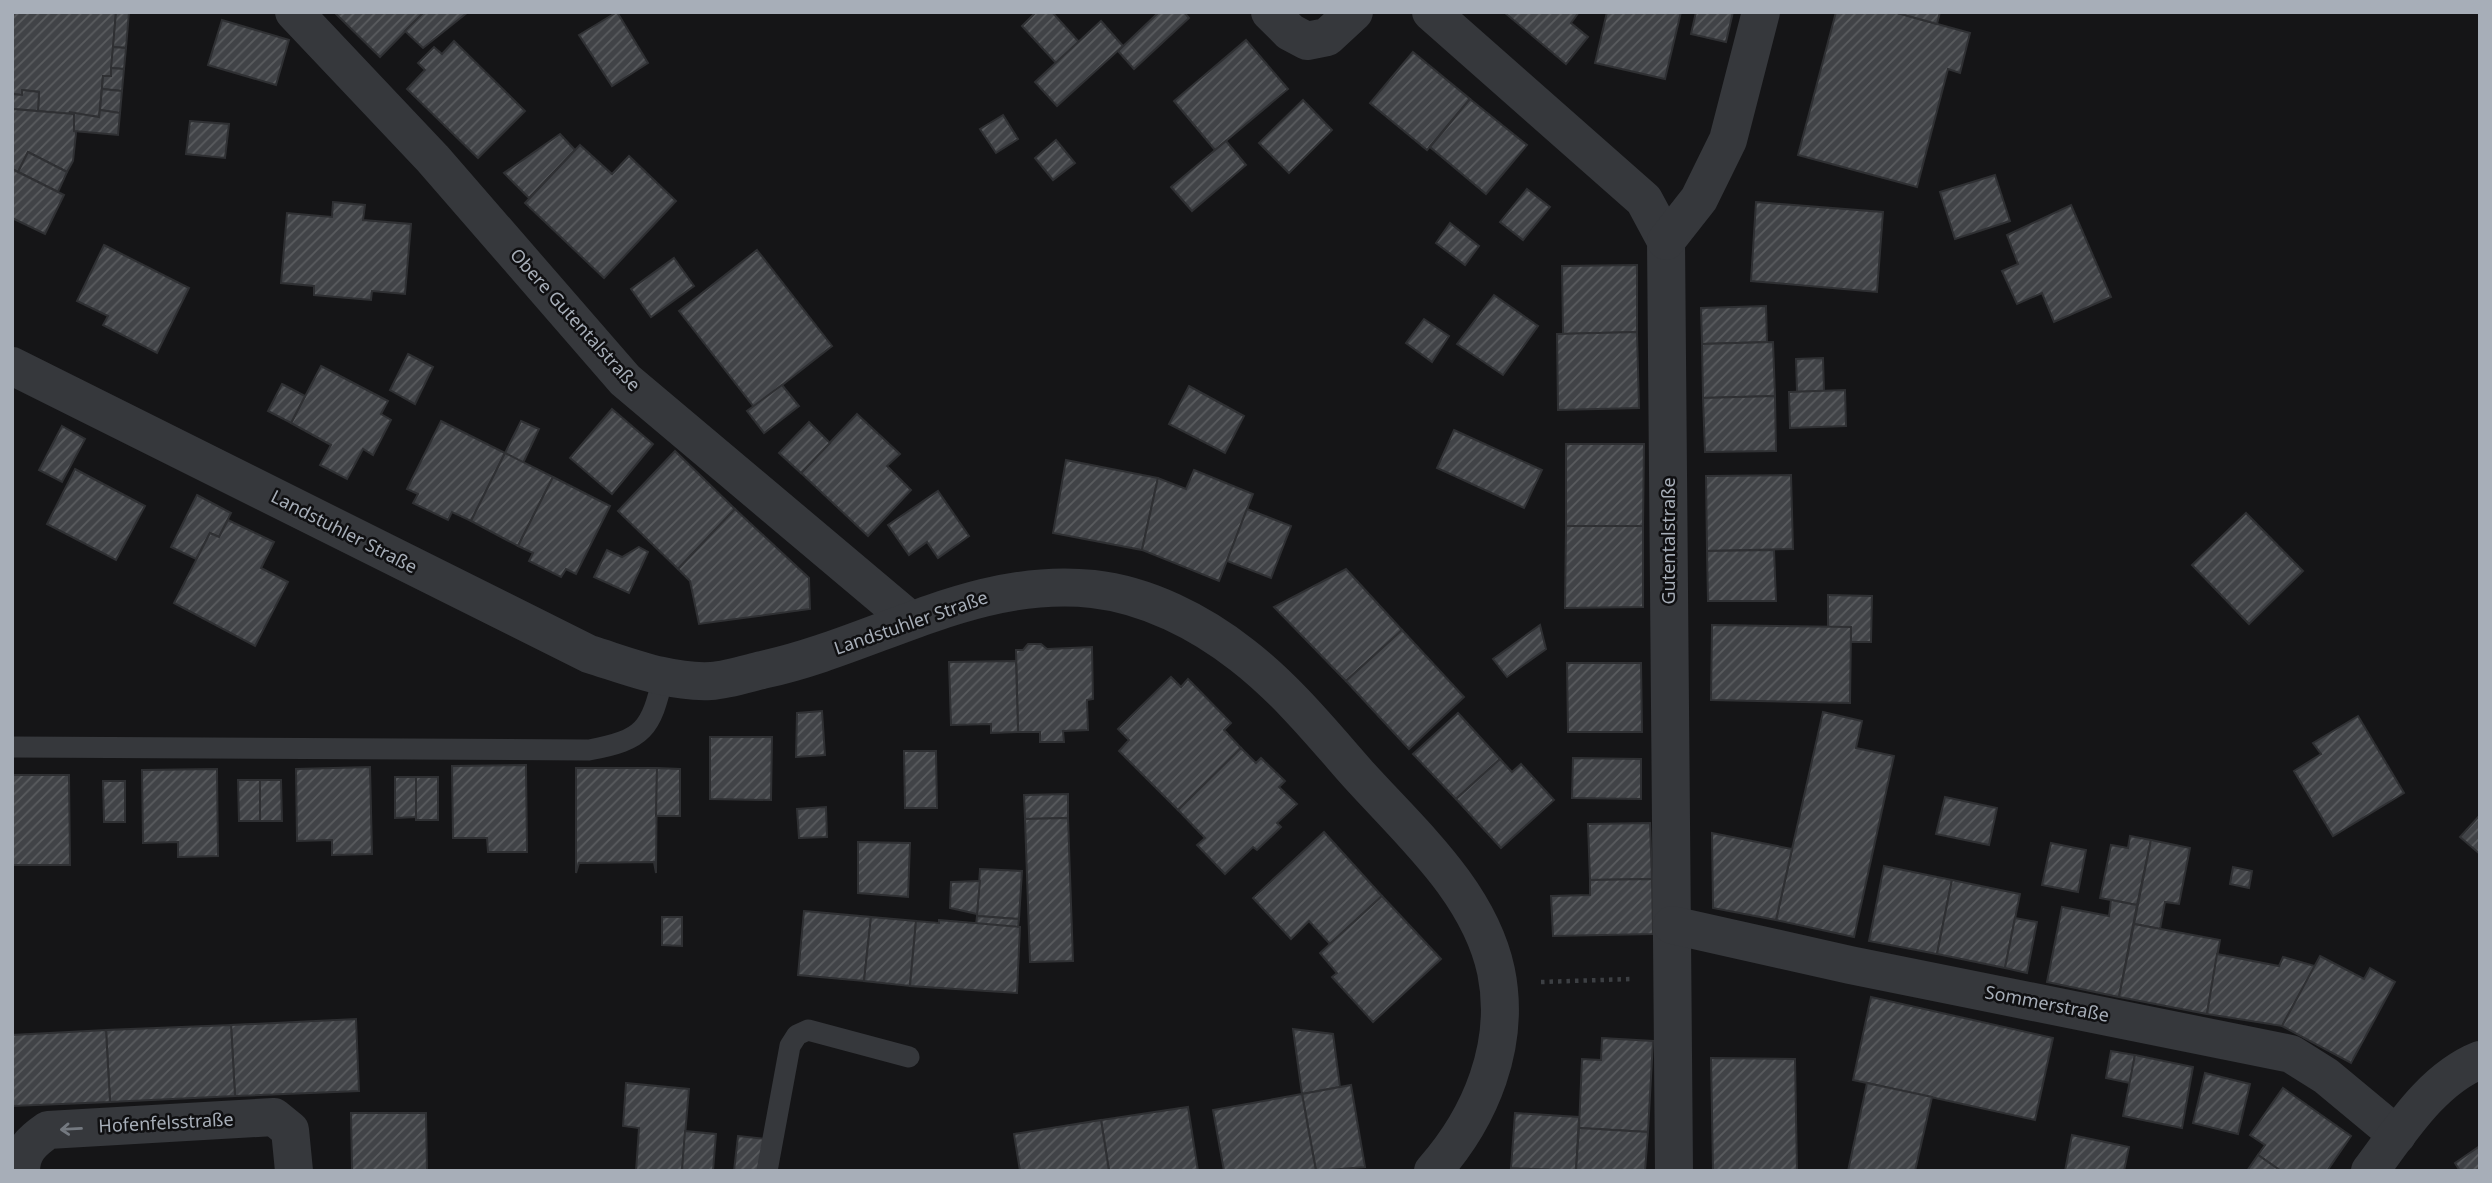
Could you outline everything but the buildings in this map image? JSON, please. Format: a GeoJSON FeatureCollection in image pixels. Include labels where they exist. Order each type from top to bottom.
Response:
{"type":"FeatureCollection","features":[{"type":"Feature","properties":{"kind":"street"},"geometry":{"type":"LineString","coordinates":[[1270,12],[1290,32],[1307,41],[1327,37],[1354,12]]}},
{"type":"Feature","properties":{"kind":"street","name":"Gutentalstraße"},"geometry":{"type":"LineString","coordinates":[[1431,12],[1644,200],[1667,241],[1674,1171]]}},
{"type":"Feature","properties":{"kind":"street"},"geometry":{"type":"LineString","coordinates":[[1667,241],[1699,199],[1728,140],[1762,12]]}},
{"type":"Feature","properties":{"kind":"street","name":"Obere Gutentalstraße"},"geometry":{"type":"LineString","coordinates":[[293,14],[433,159],[625,380],[910,620]]}},
{"type":"Feature","properties":{"kind":"street","name":"Landstuhler Straße"},"geometry":{"type":"LineString","coordinates":[[12,366],[589,654],[663,677],[712,681],[802,661],[910,620],[1002,592],[1059,587],[1094,589],[1128,596],[1183,616],[1241,654],[1284,691],[1437,863],[1472,908],[1484,934],[1498,983],[1499,1035],[1490,1076],[1456,1144],[1433,1171]]}},
{"type":"Feature","properties":{"kind":"street","name":"Sommerstraße"},"geometry":{"type":"LineString","coordinates":[[1672,925],[1850,965],[2291,1054],[2326,1076],[2397,1135]]}},
{"type":"Feature","properties":{"kind":"street"},"geometry":{"type":"LineString","coordinates":[[2370,1171],[2436,1089],[2463,1067],[2480,1060]]}},
{"type":"Feature","properties":{"kind":"street","name":"Hofenfelsstraße"},"geometry":{"type":"LineString","coordinates":[[21,1171],[21,1159],[32,1141],[48,1130],[274,1117],[290,1130],[294,1171]]}},
{"type":"Feature","properties":{"kind":"lane"},"geometry":{"type":"LineString","coordinates":[[12,747],[589,750],[615,745],[639,733],[654,717],[663,677]]}},
{"type":"Feature","properties":{"kind":"lane"},"geometry":{"type":"LineString","coordinates":[[767,1171],[790,1046],[797,1035],[808,1030],[909,1057]]}},
{"type":"Feature","properties":{"kind":"path"},"geometry":{"type":"LineString","coordinates":[[1498,983],[1674,978]]}}]}
